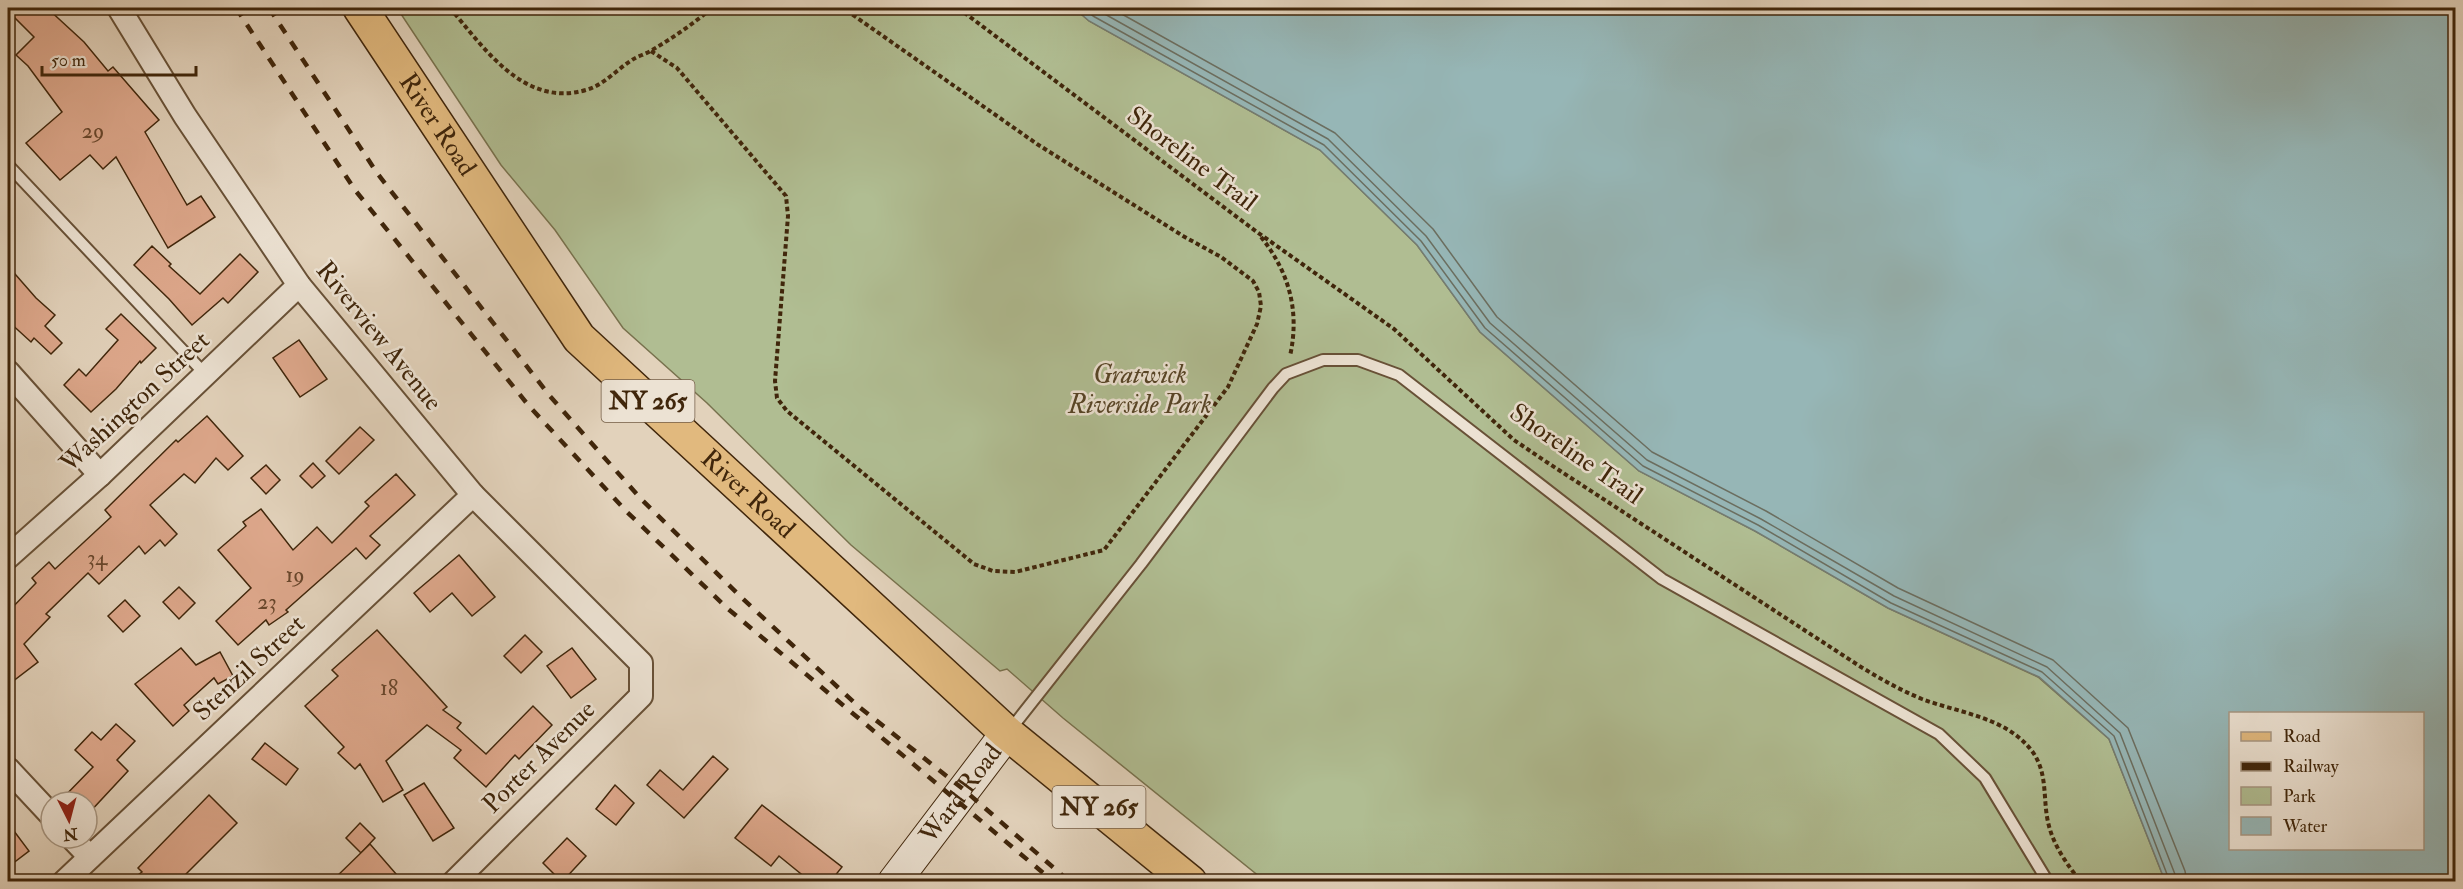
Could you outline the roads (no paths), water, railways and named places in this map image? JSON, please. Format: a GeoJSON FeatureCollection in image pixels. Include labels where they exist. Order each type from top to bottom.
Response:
{"type":"FeatureCollection","features":[{"type":"Feature","properties":{"kind":"main road","name":"River Road"},"geometry":{"type":"LineString","coordinates":[[360,8],[579,338],[1007,733],[1190,882]]}},
{"type":"Feature","properties":{"kind":"main road","name":"Ward Road"},"geometry":{"type":"LineString","coordinates":[[894,882],[1007,733]]}},
{"type":"Feature","properties":{"kind":"street","name":"Riverview Avenue"},"geometry":{"type":"LineString","coordinates":[[119,8],[185,116],[299,285],[472,495],[641,663]]}},
{"type":"Feature","properties":{"kind":"street","name":"Washington Street"},"geometry":{"type":"LineString","coordinates":[[8,557],[100,475],[299,285]]}},
{"type":"Feature","properties":{"kind":"street"},"geometry":{"type":"LineString","coordinates":[[8,372],[100,475]]}},
{"type":"Feature","properties":{"kind":"street","name":"Stenzil Street"},"geometry":{"type":"LineString","coordinates":[[64,882],[472,495]]}},
{"type":"Feature","properties":{"kind":"street","name":"Porter Avenue"},"geometry":{"type":"LineString","coordinates":[[454,882],[641,696],[641,663]]}},
{"type":"Feature","properties":{"kind":"street"},"geometry":{"type":"LineString","coordinates":[[8,769],[39,802]]}},
{"type":"Feature","properties":{"kind":"street"},"geometry":{"type":"LineString","coordinates":[[83,850],[90,857]]}},
{"type":"Feature","properties":{"kind":"lane"},"geometry":{"type":"LineString","coordinates":[[8,165],[206,375]]}},
{"type":"Feature","properties":{"kind":"lane"},"geometry":{"type":"LineString","coordinates":[[1007,733],[1141,564],[1273,388],[1286,374],[1323,360],[1358,360],[1399,375],[1662,579],[1939,734],[1985,778],[2048,882]]}},
{"type":"Feature","properties":{"kind":"water"},"geometry":{"type":"Polygon","coordinates":[[[1074,8],[2455,8],[2455,881],[2165,881],[2109,739],[2039,677],[1888,608],[1755,531],[1639,471],[1480,332],[1417,245],[1320,150],[1089,21],[1074,8]]]}},
{"type":"Feature","properties":{"kind":"railway"},"geometry":{"type":"LineString","coordinates":[[236,8],[355,190],[529,406],[627,512],[727,608],[1054,882]]}},
{"type":"Feature","properties":{"kind":"railway"},"geometry":{"type":"LineString","coordinates":[[269,8],[377,173],[549,395],[641,499],[742,598],[858,706],[963,789],[1070,882]]}},
{"type":"Feature","properties":{"kind":"park label","name":"Gratwick Riverside Park"},"geometry":{"type":"Point","coordinates":[1140,390]}}]}
